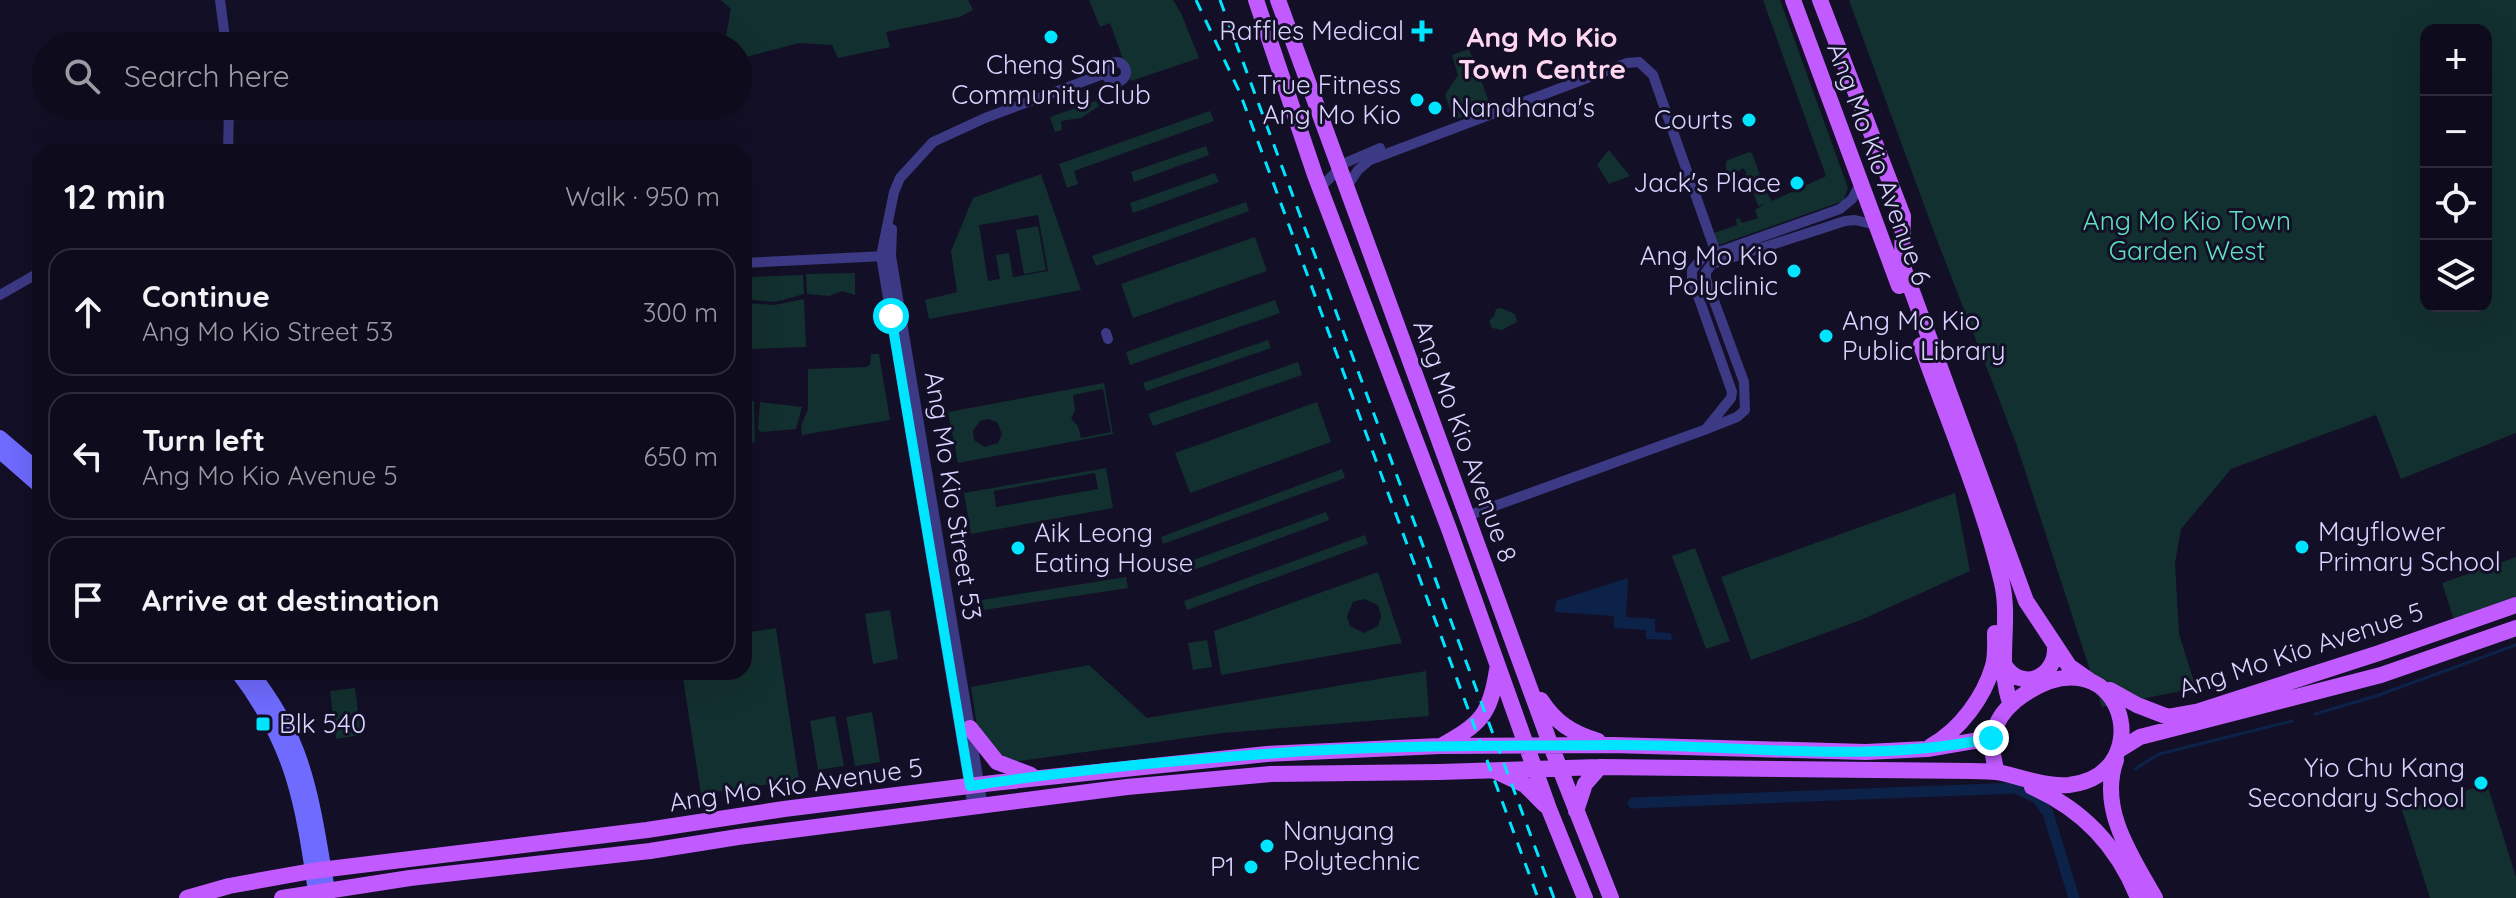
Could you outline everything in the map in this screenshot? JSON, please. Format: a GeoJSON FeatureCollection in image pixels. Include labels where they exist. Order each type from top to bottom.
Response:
{"type":"FeatureCollection","features":[{"type":"Feature","properties":{"kind":"main road","name":"Ang Mo Kio Avenue 8"},"geometry":{"type":"LineString","coordinates":[[1256,0],[1320,188],[1549,809],[1585,898]]}},
{"type":"Feature","properties":{"kind":"main road","name":"Ang Mo Kio Avenue 8"},"geometry":{"type":"LineString","coordinates":[[1278,0],[1551,746],[1611,898]]}},
{"type":"Feature","properties":{"kind":"main road","name":"Ang Mo Kio Avenue 6"},"geometry":{"type":"LineString","coordinates":[[1793,0],[1982,513],[2005,600],[2006,685],[2011,705]]}},
{"type":"Feature","properties":{"kind":"main road","name":"Ang Mo Kio Avenue 6"},"geometry":{"type":"LineString","coordinates":[[1820,0],[1903,216],[1902,264],[2026,601],[2069,666],[2103,686]]}},
{"type":"Feature","properties":{"kind":"main road"},"geometry":{"type":"LineString","coordinates":[[1362,300],[1364,291],[1372,286],[1384,292]]}},
{"type":"Feature","properties":{"kind":"main road"},"geometry":{"type":"LineString","coordinates":[[0,437],[32,464]]}},
{"type":"Feature","properties":{"kind":"main road"},"geometry":{"type":"LineString","coordinates":[[0,452],[32,480]]}},
{"type":"Feature","properties":{"kind":"main road"},"geometry":{"type":"LineString","coordinates":[[1927,749],[1944,739],[1978,700],[1994,664],[1996,617],[1982,513]]}},
{"type":"Feature","properties":{"kind":"main road","name":"Ang Mo Kio Avenue 5"},"geometry":{"type":"LineString","coordinates":[[2119,750],[2140,737],[2251,701],[2516,605]]}},
{"type":"Feature","properties":{"kind":"main road","name":"Ang Mo Kio Avenue 5"},"geometry":{"type":"LineString","coordinates":[[2103,686],[2137,705],[2168,717],[2381,675],[2516,628]]}},
{"type":"Feature","properties":{"kind":"main road"},"geometry":{"type":"LineString","coordinates":[[2005,666],[2017,679],[2043,675],[2053,665],[2055,648]]}},
{"type":"Feature","properties":{"kind":"main road"},"geometry":{"type":"LineString","coordinates":[[1440,746],[1475,727],[1493,699],[1498,667]]}},
{"type":"Feature","properties":{"kind":"main road"},"geometry":{"type":"LineString","coordinates":[[1997,772],[1991,738],[1998,721],[2011,705],[2043,682],[2058,678],[2079,679],[2103,686],[2120,714],[2122,731],[2112,770],[2116,825],[2155,898]]}},
{"type":"Feature","properties":{"kind":"main road"},"geometry":{"type":"LineString","coordinates":[[243,680],[268,715],[291,766],[318,870]]}},
{"type":"Feature","properties":{"kind":"main road"},"geometry":{"type":"LineString","coordinates":[[257,680],[277,709],[302,759],[309,781],[322,895]]}},
{"type":"Feature","properties":{"kind":"main road"},"geometry":{"type":"LineString","coordinates":[[1529,682],[1552,717],[1564,727],[1578,735],[1612,745]]}},
{"type":"Feature","properties":{"kind":"main road"},"geometry":{"type":"LineString","coordinates":[[970,728],[997,762],[1041,778]]}},
{"type":"Feature","properties":{"kind":"main road"},"geometry":{"type":"LineString","coordinates":[[2114,799],[2121,768],[2128,755],[2153,733]]}},
{"type":"Feature","properties":{"kind":"main road","name":"Ang Mo Kio Avenue 5"},"geometry":{"type":"LineString","coordinates":[[187,898],[229,886],[318,870],[647,830],[974,785],[1267,754],[1440,746],[1612,745],[1866,752],[1927,749],[1991,738]]}},
{"type":"Feature","properties":{"kind":"main road"},"geometry":{"type":"LineString","coordinates":[[1997,772],[2054,785],[2068,785],[2099,774],[2119,750]]}},
{"type":"Feature","properties":{"kind":"main road","name":"Ang Mo Kio Avenue 5"},"geometry":{"type":"LineString","coordinates":[[282,898],[1168,783],[1271,774],[1560,767],[1997,772]]}},
{"type":"Feature","properties":{"kind":"main road"},"geometry":{"type":"LineString","coordinates":[[1576,811],[1585,784],[1600,767]]}},
{"type":"Feature","properties":{"kind":"main road"},"geometry":{"type":"LineString","coordinates":[[1494,770],[1525,785],[1549,809]]}},
{"type":"Feature","properties":{"kind":"main road"},"geometry":{"type":"LineString","coordinates":[[1997,772],[2050,795],[2074,810],[2104,837],[2138,898]]}},
{"type":"Feature","properties":{"kind":"main road"},"geometry":{"type":"LineString","coordinates":[[2074,810],[2073,796],[2082,787],[2100,786],[2114,799]]}},
{"type":"Feature","properties":{"kind":"main road"},"geometry":{"type":"LineString","coordinates":[[647,830],[641,840],[650,851]]}},
{"type":"Feature","properties":{"kind":"main road"},"geometry":{"type":"LineString","coordinates":[[352,898],[368,885]]}},
{"type":"Feature","properties":{"kind":"street"},"geometry":{"type":"LineString","coordinates":[[220,0],[224,32]]}},
{"type":"Feature","properties":{"kind":"street"},"geometry":{"type":"LineString","coordinates":[[1346,188],[1358,170],[1370,160],[1627,63],[1639,62],[1653,75],[1714,259]]}},
{"type":"Feature","properties":{"kind":"street","name":"Ang Mo Kio Street 53"},"geometry":{"type":"LineString","coordinates":[[978,808],[886,256],[894,192],[900,178],[933,142],[985,118],[1108,76]]}},
{"type":"Feature","properties":{"kind":"street"},"geometry":{"type":"LineString","coordinates":[[228,144],[229,120]]}},
{"type":"Feature","properties":{"kind":"street"},"geometry":{"type":"LineString","coordinates":[[1320,188],[1338,167],[1360,156],[1424,133],[1446,130]]}},
{"type":"Feature","properties":{"kind":"street"},"geometry":{"type":"LineString","coordinates":[[1467,516],[1742,415],[1746,395],[1744,382],[1706,272],[1714,259],[1840,209],[1852,199],[1861,183]]}},
{"type":"Feature","properties":{"kind":"street"},"geometry":{"type":"LineString","coordinates":[[1704,430],[1731,398],[1732,385],[1692,279],[1696,264],[1702,258],[1714,259],[1845,221],[1876,225]]}},
{"type":"Feature","properties":{"kind":"street"},"geometry":{"type":"LineString","coordinates":[[752,263],[886,256]]}},
{"type":"Feature","properties":{"kind":"street","name":"Ang Mo Kio Street 53"},"geometry":{"type":"LineString","coordinates":[[886,256],[970,728],[974,785]]}},
{"type":"Feature","properties":{"kind":"street"},"geometry":{"type":"LineString","coordinates":[[0,295],[32,277]]}},
{"type":"Feature","properties":{"kind":"green space"},"geometry":{"type":"Polygon","coordinates":[[[721,0],[968,0],[973,10],[960,17],[886,32],[890,47],[838,58],[832,45],[799,43],[752,56],[752,32],[727,32],[731,9],[721,0]]]}},
{"type":"Feature","properties":{"kind":"green space"},"geometry":{"type":"Polygon","coordinates":[[[1089,0],[1173,0],[1199,58],[1131,81],[1110,23],[1100,27],[1089,0]]]}},
{"type":"Feature","properties":{"kind":"green space"},"geometry":{"type":"Polygon","coordinates":[[[1763,0],[1780,0],[1848,188],[1843,201],[1716,246],[1711,234],[1737,225],[1736,219],[1739,218],[1742,223],[1758,218],[1755,210],[1766,203],[1758,206],[1752,188],[1758,194],[1766,192],[1772,201],[1826,176],[1763,0]]]}},
{"type":"Feature","properties":{"kind":"green space","name":"Ang Mo Kio Town Garden West"},"geometry":{"type":"Polygon","coordinates":[[[1849,0],[2516,0],[2516,433],[2401,479],[2376,415],[2231,469],[2181,529],[2175,563],[2179,634],[2196,688],[2102,707],[2016,443],[1935,235],[1849,0]]]}},
{"type":"Feature","properties":{"kind":"green space"},"geometry":{"type":"Polygon","coordinates":[[[1469,49],[1491,107],[1454,120],[1445,95],[1458,75],[1452,55],[1469,49]]]}},
{"type":"Feature","properties":{"kind":"green space"},"geometry":{"type":"Polygon","coordinates":[[[1096,101],[1099,106],[1081,118],[1061,121],[1062,130],[1055,132],[1050,117],[1096,101]]]}},
{"type":"Feature","properties":{"kind":"green space"},"geometry":{"type":"Polygon","coordinates":[[[1210,111],[1214,121],[1074,171],[1078,184],[1067,188],[1059,164],[1210,111]]]}},
{"type":"Feature","properties":{"kind":"green space"},"geometry":{"type":"Polygon","coordinates":[[[1206,146],[1209,155],[1134,182],[1131,172],[1206,146]]]}},
{"type":"Feature","properties":{"kind":"green space"},"geometry":{"type":"Polygon","coordinates":[[[1609,150],[1630,176],[1609,184],[1597,165],[1609,150]]]}},
{"type":"Feature","properties":{"kind":"green space"},"geometry":{"type":"Polygon","coordinates":[[[1749,152],[1763,184],[1746,180],[1743,168],[1734,174],[1726,171],[1726,161],[1749,152]]]}},
{"type":"Feature","properties":{"kind":"green space"},"geometry":{"type":"Polygon","coordinates":[[[1215,173],[1219,182],[1133,213],[1130,203],[1215,173]]]}},
{"type":"Feature","properties":{"kind":"green space"},"geometry":{"type":"Polygon","coordinates":[[[1041,174],[1081,290],[929,319],[925,300],[957,292],[951,251],[973,198],[1041,174]],[[1038,215],[979,225],[988,281],[1000,279],[996,255],[1009,253],[1013,277],[1048,271],[1038,215]]]}},
{"type":"Feature","properties":{"kind":"green space"},"geometry":{"type":"Polygon","coordinates":[[[1246,202],[1249,211],[1096,266],[1092,256],[1246,202]]]}},
{"type":"Feature","properties":{"kind":"green space"},"geometry":{"type":"Polygon","coordinates":[[[1038,226],[1046,270],[1024,274],[1016,230],[1038,226]]]}},
{"type":"Feature","properties":{"kind":"green space"},"geometry":{"type":"Polygon","coordinates":[[[1255,237],[1267,271],[1133,318],[1121,284],[1255,237]]]}},
{"type":"Feature","properties":{"kind":"green space"},"geometry":{"type":"Polygon","coordinates":[[[855,273],[855,295],[842,291],[829,296],[807,294],[806,274],[855,273]]]}},
{"type":"Feature","properties":{"kind":"green space"},"geometry":{"type":"Polygon","coordinates":[[[803,275],[804,294],[775,302],[752,300],[752,277],[803,275]]]}},
{"type":"Feature","properties":{"kind":"green space"},"geometry":{"type":"Polygon","coordinates":[[[804,299],[806,347],[752,349],[752,303],[774,305],[804,299]]]}},
{"type":"Feature","properties":{"kind":"green space"},"geometry":{"type":"Polygon","coordinates":[[[1275,300],[1280,313],[1130,365],[1126,352],[1275,300]]]}},
{"type":"Feature","properties":{"kind":"green space"},"geometry":{"type":"Polygon","coordinates":[[[1496,309],[1515,314],[1517,322],[1502,330],[1492,328],[1489,321],[1496,309]]]}},
{"type":"Feature","properties":{"kind":"green space"},"geometry":{"type":"Polygon","coordinates":[[[1268,340],[1271,348],[1146,391],[1143,383],[1268,340]]]}},
{"type":"Feature","properties":{"kind":"green space"},"geometry":{"type":"Polygon","coordinates":[[[871,354],[879,354],[890,420],[802,435],[801,426],[808,409],[808,369],[866,367],[870,365],[871,354]]]}},
{"type":"Feature","properties":{"kind":"green space"},"geometry":{"type":"Polygon","coordinates":[[[1298,362],[1302,375],[1153,426],[1148,414],[1298,362]]]}},
{"type":"Feature","properties":{"kind":"green space"},"geometry":{"type":"Polygon","coordinates":[[[1104,383],[1113,434],[958,463],[948,412],[1104,383]],[[1103,389],[1073,395],[1075,410],[1071,419],[1078,426],[1081,438],[1111,432],[1103,389]],[[988,419],[980,421],[973,431],[974,440],[985,447],[998,443],[1002,434],[997,422],[988,419]]]}},
{"type":"Feature","properties":{"kind":"green space"},"geometry":{"type":"Polygon","coordinates":[[[752,401],[754,401],[755,442],[752,443],[752,401]]]}},
{"type":"Feature","properties":{"kind":"green space"},"geometry":{"type":"Polygon","coordinates":[[[760,402],[802,407],[796,429],[761,432],[758,429],[760,402]]]}},
{"type":"Feature","properties":{"kind":"green space"},"geometry":{"type":"Polygon","coordinates":[[[1317,402],[1331,442],[1190,493],[1175,453],[1317,402]]]}},
{"type":"Feature","properties":{"kind":"green space"},"geometry":{"type":"Polygon","coordinates":[[[1106,468],[1113,508],[971,534],[964,493],[1106,468]],[[1095,473],[994,491],[996,507],[1098,489],[1095,473]]]}},
{"type":"Feature","properties":{"kind":"green space"},"geometry":{"type":"Polygon","coordinates":[[[1342,469],[1345,478],[1163,544],[1161,537],[1342,469]]]}},
{"type":"Feature","properties":{"kind":"green space"},"geometry":{"type":"Polygon","coordinates":[[[1955,493],[1970,571],[1861,620],[1751,660],[1721,577],[1955,493]]]}},
{"type":"Feature","properties":{"kind":"green space"},"geometry":{"type":"Polygon","coordinates":[[[1326,512],[1329,520],[1180,575],[1177,566],[1326,512]]]}},
{"type":"Feature","properties":{"kind":"green space"},"geometry":{"type":"Polygon","coordinates":[[[1365,535],[1368,544],[1187,610],[1184,601],[1365,535]]]}},
{"type":"Feature","properties":{"kind":"green space"},"geometry":{"type":"Polygon","coordinates":[[[1695,548],[1730,641],[1706,649],[1672,556],[1695,548]]]}},
{"type":"Feature","properties":{"kind":"green space"},"geometry":{"type":"Polygon","coordinates":[[[2516,557],[2516,598],[2454,620],[2442,583],[2516,557]]]}},
{"type":"Feature","properties":{"kind":"green space"},"geometry":{"type":"Polygon","coordinates":[[[1378,572],[1402,643],[1221,675],[1214,631],[1378,572]],[[1364,599],[1353,602],[1347,616],[1350,626],[1364,633],[1378,626],[1381,616],[1378,605],[1364,599]]]}},
{"type":"Feature","properties":{"kind":"green space"},"geometry":{"type":"Polygon","coordinates":[[[1126,577],[1128,588],[984,610],[982,600],[1126,577]]]}},
{"type":"Feature","properties":{"kind":"green space"},"geometry":{"type":"Polygon","coordinates":[[[890,610],[898,659],[873,664],[865,614],[890,610]]]}},
{"type":"Feature","properties":{"kind":"green space"},"geometry":{"type":"Polygon","coordinates":[[[776,628],[799,780],[701,794],[683,680],[752,680],[752,632],[776,628]]]}},
{"type":"Feature","properties":{"kind":"green space"},"geometry":{"type":"Polygon","coordinates":[[[1207,640],[1212,667],[1193,670],[1188,643],[1207,640]]]}},
{"type":"Feature","properties":{"kind":"green space"},"geometry":{"type":"Polygon","coordinates":[[[1089,665],[1147,718],[1426,671],[1429,716],[1222,733],[1006,763],[977,726],[971,687],[1089,665]]]}},
{"type":"Feature","properties":{"kind":"green space"},"geometry":{"type":"Polygon","coordinates":[[[355,688],[361,735],[336,739],[330,691],[355,688]]]}},
{"type":"Feature","properties":{"kind":"green space"},"geometry":{"type":"Polygon","coordinates":[[[872,712],[880,762],[855,766],[846,717],[872,712]]]}},
{"type":"Feature","properties":{"kind":"green space"},"geometry":{"type":"Polygon","coordinates":[[[835,716],[844,766],[818,770],[810,721],[835,716]]]}},
{"type":"Feature","properties":{"kind":"green space"},"geometry":{"type":"Polygon","coordinates":[[[2487,784],[2516,877],[2516,898],[2430,898],[2402,810],[2487,784]]]}},
{"type":"Feature","properties":{"kind":"water"},"geometry":{"type":"Polygon","coordinates":[[[1628,578],[1626,617],[1655,619],[1655,632],[1670,633],[1673,640],[1646,639],[1646,630],[1614,628],[1614,616],[1555,612],[1556,601],[1628,578]]]}},
{"type":"Feature","properties":{"kind":"waterway"},"geometry":{"type":"LineString","coordinates":[[2315,714],[2376,696],[2516,645]]}},
{"type":"Feature","properties":{"kind":"waterway"},"geometry":{"type":"LineString","coordinates":[[2135,769],[2159,754],[2292,721]]}},
{"type":"Feature","properties":{"kind":"waterway"},"geometry":{"type":"LineString","coordinates":[[1633,803],[2016,788],[2037,798],[2048,813],[2074,898]]}},
{"type":"Feature","properties":{"kind":"waterway"},"geometry":{"type":"LineString","coordinates":[[2060,856],[2061,849]]}},
{"type":"Feature","properties":{"kind":"railway"},"geometry":{"type":"LineString","coordinates":[[1196,0],[1240,93],[1538,898]]}},
{"type":"Feature","properties":{"kind":"railway"},"geometry":{"type":"LineString","coordinates":[[1220,0],[1554,898]]}},
{"type":"Feature","properties":{"kind":"place","name":"Raffles Medical"},"geometry":{"type":"Point","coordinates":[1422,31]}},
{"type":"Feature","properties":{"kind":"place","name":"Cheng San Community Club"},"geometry":{"type":"Point","coordinates":[1051,37]}},
{"type":"Feature","properties":{"kind":"place","name":"True Fitness Ang Mo Kio"},"geometry":{"type":"Point","coordinates":[1417,100]}},
{"type":"Feature","properties":{"kind":"place","name":"Nandhana's"},"geometry":{"type":"Point","coordinates":[1435,108]}},
{"type":"Feature","properties":{"kind":"place","name":"Courts"},"geometry":{"type":"Point","coordinates":[1749,120]}},
{"type":"Feature","properties":{"kind":"place","name":"Jack's Place"},"geometry":{"type":"Point","coordinates":[1797,183]}},
{"type":"Feature","properties":{"kind":"place","name":"Ang Mo Kio Polyclinic"},"geometry":{"type":"Point","coordinates":[1794,271]}},
{"type":"Feature","properties":{"kind":"place","name":"Ang Mo Kio Public Library"},"geometry":{"type":"Point","coordinates":[1826,336]}},
{"type":"Feature","properties":{"kind":"place","name":"Mayflower Primary School"},"geometry":{"type":"Point","coordinates":[2302,547]}},
{"type":"Feature","properties":{"kind":"place","name":"Aik Leong Eating House"},"geometry":{"type":"Point","coordinates":[1018,548]}},
{"type":"Feature","properties":{"kind":"place","name":"Blk 540"},"geometry":{"type":"Point","coordinates":[263,724]}},
{"type":"Feature","properties":{"kind":"place","name":"Yio Chu Kang Secondary School"},"geometry":{"type":"Point","coordinates":[2481,783]}},
{"type":"Feature","properties":{"kind":"place","name":"Nanyang Polytechnic"},"geometry":{"type":"Point","coordinates":[1267,846]}},
{"type":"Feature","properties":{"kind":"place","name":"P1"},"geometry":{"type":"Point","coordinates":[1251,867]}},
{"type":"Feature","properties":{"kind":"district","name":"Ang Mo Kio Town Centre"},"geometry":{"type":"Point","coordinates":[1542,53]}},
{"type":"Feature","properties":{"kind":"route"},"geometry":{"type":"LineString","coordinates":[[891,316],[970,786],[1267,754],[1440,746],[1612,745],[1866,752],[1927,749],[1991,738]]}}]}
